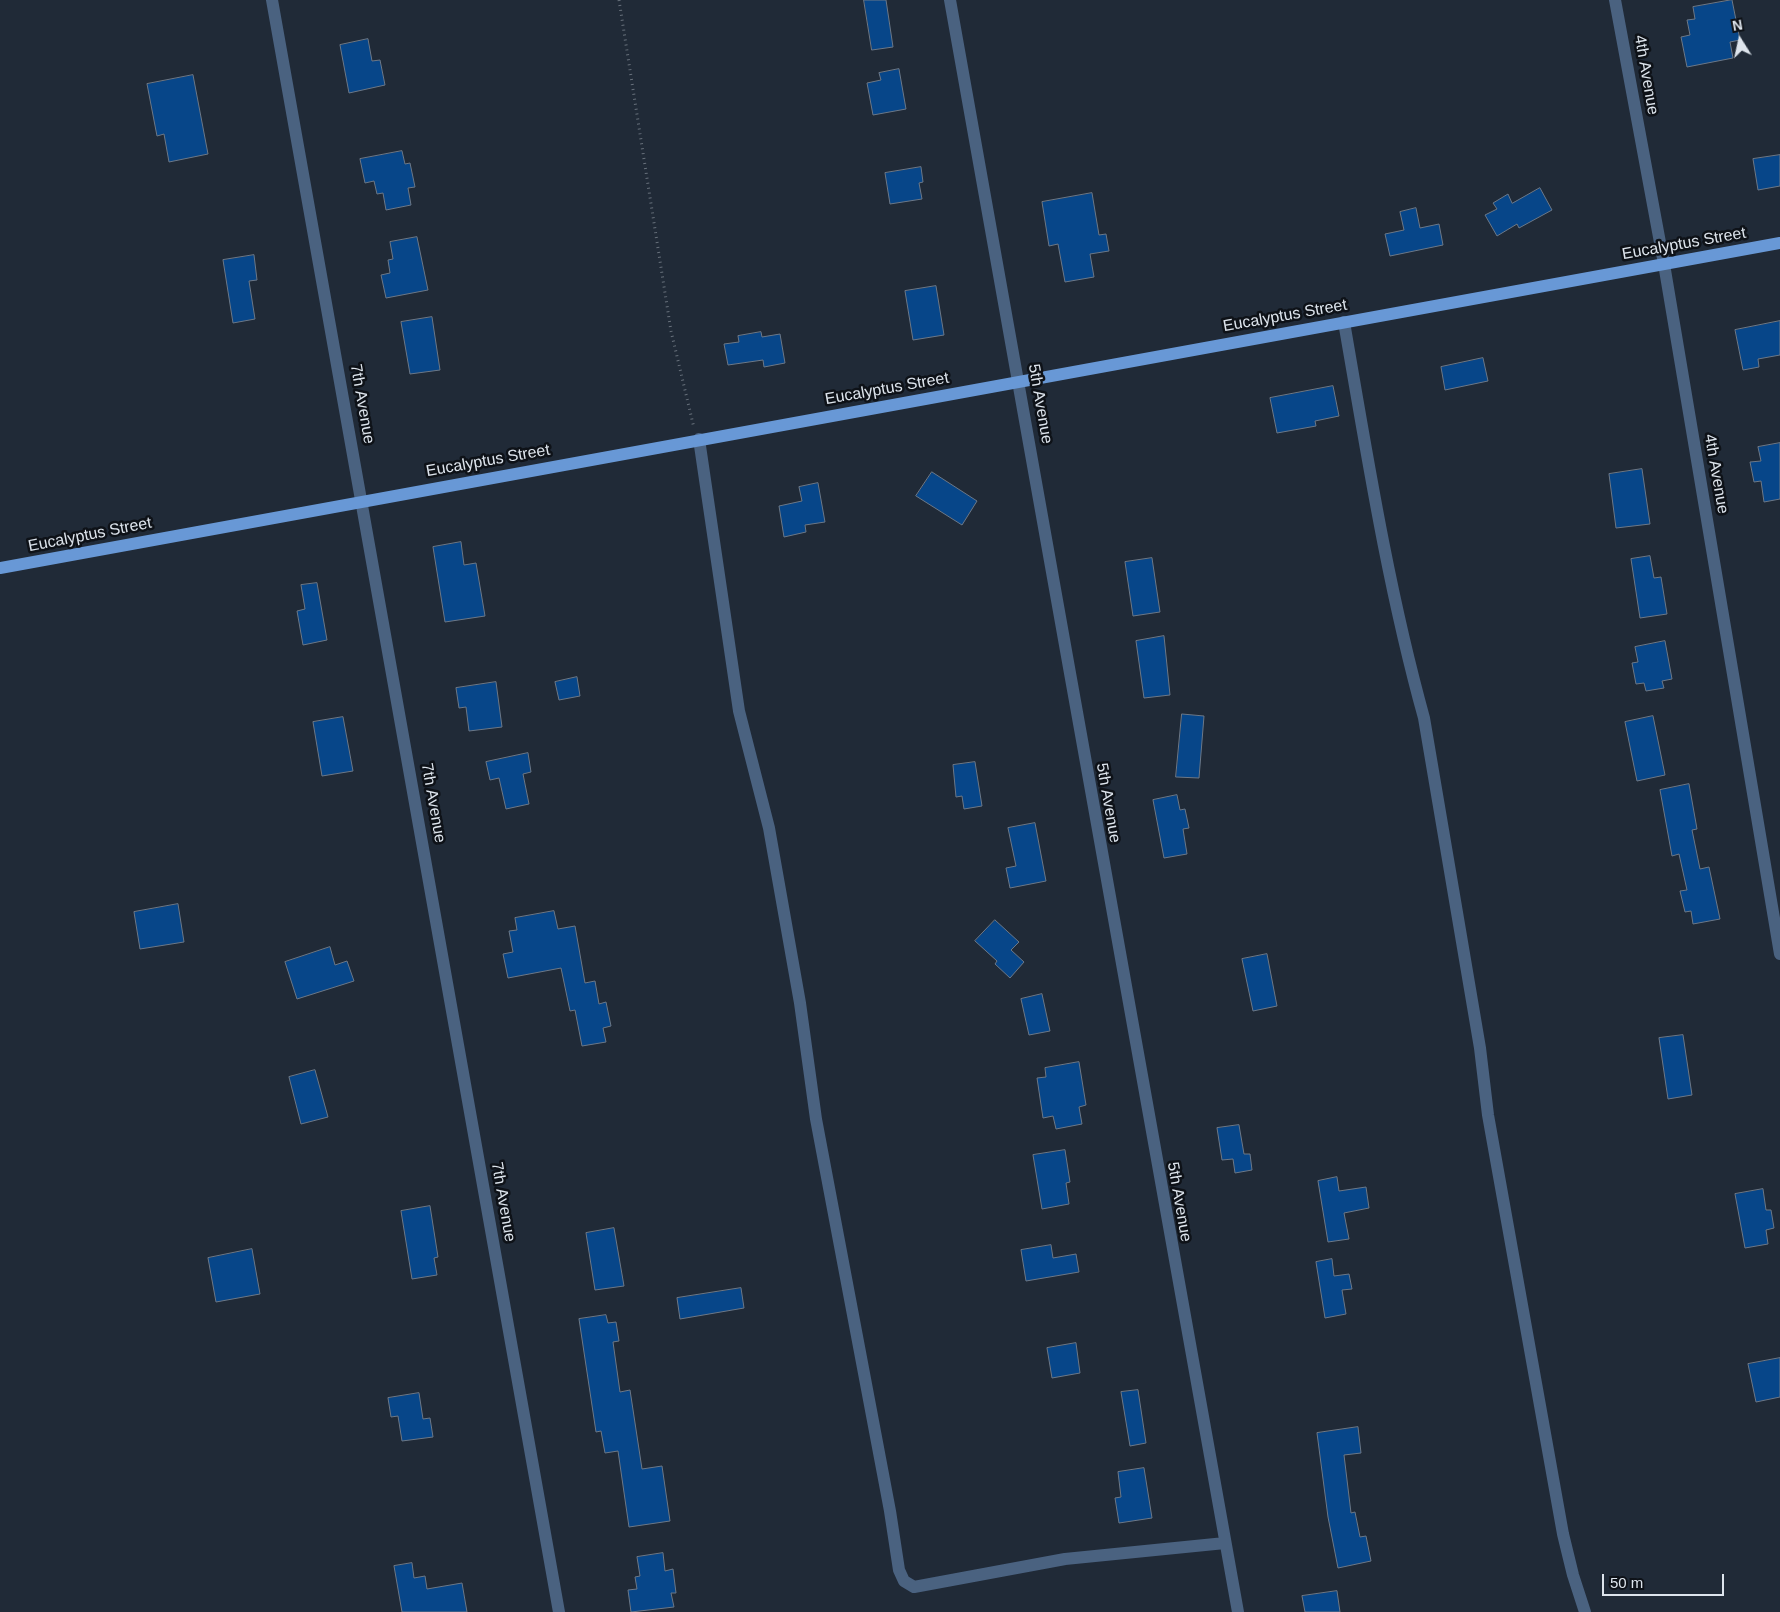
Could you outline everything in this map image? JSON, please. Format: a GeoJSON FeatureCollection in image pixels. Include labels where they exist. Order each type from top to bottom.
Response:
{"type":"FeatureCollection","features":[{"type":"Feature","properties":{"kind":"main road","name":"Eucalyptus Street"},"geometry":{"type":"LineString","coordinates":[[0,568],[363,500],[1780,243]]}},
{"type":"Feature","properties":{"kind":"street","name":"7th Avenue"},"geometry":{"type":"LineString","coordinates":[[272,0],[363,500],[558,1612]]}},
{"type":"Feature","properties":{"kind":"street","name":"5th Avenue"},"geometry":{"type":"LineString","coordinates":[[950,0],[1020,381],[1061,632],[1238,1612]]}},
{"type":"Feature","properties":{"kind":"street","name":"4th Avenue"},"geometry":{"type":"LineString","coordinates":[[1615,0],[1664,264],[1780,954]]}},
{"type":"Feature","properties":{"kind":"street"},"geometry":{"type":"LineString","coordinates":[[1344,322],[1386,561],[1410,667],[1424,718],[1480,1048],[1490,1124],[1563,1534],[1573,1575],[1585,1612]]}},
{"type":"Feature","properties":{"kind":"street"},"geometry":{"type":"LineString","coordinates":[[699,439],[739,711],[770,828],[800,1003],[816,1119],[890,1511],[899,1570],[904,1581],[914,1587],[1065,1559],[1225,1543]]}},
{"type":"Feature","properties":{"kind":"path"},"geometry":{"type":"LineString","coordinates":[[619,0],[671,332],[690,418],[699,439]]}},
{"type":"Feature","properties":{"kind":"building"},"geometry":{"type":"Polygon","coordinates":[[[864,0],[886,0],[893,47],[872,50],[864,0]]]}},
{"type":"Feature","properties":{"kind":"building"},"geometry":{"type":"Polygon","coordinates":[[[1732,0],[1740,40],[1730,42],[1733,58],[1687,67],[1681,37],[1690,35],[1687,20],[1695,19],[1693,7],[1732,0]]]}},
{"type":"Feature","properties":{"kind":"building"},"geometry":{"type":"Polygon","coordinates":[[[368,39],[372,61],[380,60],[385,85],[349,93],[340,45],[368,39]]]}},
{"type":"Feature","properties":{"kind":"building"},"geometry":{"type":"Polygon","coordinates":[[[899,69],[906,109],[873,115],[867,83],[881,80],[879,73],[899,69]]]}},
{"type":"Feature","properties":{"kind":"building"},"geometry":{"type":"Polygon","coordinates":[[[193,75],[208,154],[169,162],[164,134],[157,136],[147,84],[193,75]]]}},
{"type":"Feature","properties":{"kind":"building"},"geometry":{"type":"Polygon","coordinates":[[[402,151],[405,164],[410,163],[415,187],[408,188],[411,205],[386,210],[383,193],[377,194],[374,181],[365,183],[360,159],[402,151]]]}},
{"type":"Feature","properties":{"kind":"building"},"geometry":{"type":"Polygon","coordinates":[[[1780,155],[1780,186],[1758,190],[1753,159],[1780,155]]]}},
{"type":"Feature","properties":{"kind":"building"},"geometry":{"type":"Polygon","coordinates":[[[921,167],[923,182],[919,183],[922,199],[890,204],[885,173],[921,167]]]}},
{"type":"Feature","properties":{"kind":"building"},"geometry":{"type":"Polygon","coordinates":[[[1540,188],[1552,210],[1519,228],[1517,224],[1497,236],[1485,215],[1497,209],[1493,203],[1508,194],[1512,203],[1540,188]]]}},
{"type":"Feature","properties":{"kind":"building"},"geometry":{"type":"Polygon","coordinates":[[[1092,193],[1099,235],[1106,234],[1109,251],[1090,254],[1094,277],[1065,282],[1058,244],[1049,246],[1042,202],[1092,193]]]}},
{"type":"Feature","properties":{"kind":"building"},"geometry":{"type":"Polygon","coordinates":[[[1416,208],[1420,228],[1439,224],[1443,245],[1390,256],[1385,234],[1404,230],[1400,212],[1416,208]]]}},
{"type":"Feature","properties":{"kind":"building"},"geometry":{"type":"Polygon","coordinates":[[[417,237],[428,290],[386,298],[381,275],[390,273],[388,260],[393,259],[390,242],[417,237]]]}},
{"type":"Feature","properties":{"kind":"building"},"geometry":{"type":"Polygon","coordinates":[[[254,255],[257,280],[249,281],[255,319],[233,323],[223,260],[254,255]]]}},
{"type":"Feature","properties":{"kind":"building"},"geometry":{"type":"Polygon","coordinates":[[[936,286],[944,335],[913,340],[905,291],[936,286]]]}},
{"type":"Feature","properties":{"kind":"building"},"geometry":{"type":"Polygon","coordinates":[[[432,317],[440,370],[410,374],[401,322],[432,317]]]}},
{"type":"Feature","properties":{"kind":"building"},"geometry":{"type":"Polygon","coordinates":[[[1780,321],[1780,355],[1758,359],[1759,367],[1743,370],[1735,330],[1780,321]]]}},
{"type":"Feature","properties":{"kind":"building"},"geometry":{"type":"Polygon","coordinates":[[[761,332],[762,337],[780,334],[785,363],[764,367],[763,360],[728,365],[724,344],[739,342],[738,336],[761,332]]]}},
{"type":"Feature","properties":{"kind":"building"},"geometry":{"type":"Polygon","coordinates":[[[1483,358],[1488,381],[1445,390],[1441,367],[1483,358]]]}},
{"type":"Feature","properties":{"kind":"building"},"geometry":{"type":"Polygon","coordinates":[[[1333,386],[1339,416],[1315,421],[1316,426],[1277,433],[1270,398],[1333,386]]]}},
{"type":"Feature","properties":{"kind":"building"},"geometry":{"type":"Polygon","coordinates":[[[1780,443],[1780,499],[1764,502],[1761,481],[1754,482],[1750,462],[1761,461],[1758,447],[1780,443]]]}},
{"type":"Feature","properties":{"kind":"building"},"geometry":{"type":"Polygon","coordinates":[[[1642,469],[1650,524],[1616,528],[1609,474],[1642,469]]]}},
{"type":"Feature","properties":{"kind":"building"},"geometry":{"type":"Polygon","coordinates":[[[932,472],[977,501],[962,525],[916,496],[932,472]]]}},
{"type":"Feature","properties":{"kind":"building"},"geometry":{"type":"Polygon","coordinates":[[[818,483],[825,522],[805,525],[806,532],[784,537],[779,506],[802,501],[799,487],[818,483]]]}},
{"type":"Feature","properties":{"kind":"building"},"geometry":{"type":"Polygon","coordinates":[[[461,542],[464,565],[476,563],[485,616],[445,622],[433,547],[461,542]]]}},
{"type":"Feature","properties":{"kind":"building"},"geometry":{"type":"Polygon","coordinates":[[[1650,556],[1654,578],[1661,577],[1667,614],[1640,618],[1631,559],[1650,556]]]}},
{"type":"Feature","properties":{"kind":"building"},"geometry":{"type":"Polygon","coordinates":[[[1152,558],[1160,612],[1133,616],[1125,562],[1152,558]]]}},
{"type":"Feature","properties":{"kind":"building"},"geometry":{"type":"Polygon","coordinates":[[[317,583],[327,640],[303,645],[297,611],[305,609],[301,585],[317,583]]]}},
{"type":"Feature","properties":{"kind":"building"},"geometry":{"type":"Polygon","coordinates":[[[1164,636],[1170,695],[1144,698],[1136,641],[1164,636]]]}},
{"type":"Feature","properties":{"kind":"building"},"geometry":{"type":"Polygon","coordinates":[[[1665,641],[1672,679],[1662,681],[1664,688],[1646,691],[1644,683],[1636,684],[1632,663],[1638,662],[1635,647],[1665,641]]]}},
{"type":"Feature","properties":{"kind":"building"},"geometry":{"type":"Polygon","coordinates":[[[577,677],[580,696],[559,700],[555,682],[577,677]]]}},
{"type":"Feature","properties":{"kind":"building"},"geometry":{"type":"Polygon","coordinates":[[[496,682],[502,727],[469,731],[466,707],[459,708],[456,688],[496,682]]]}},
{"type":"Feature","properties":{"kind":"building"},"geometry":{"type":"Polygon","coordinates":[[[1182,714],[1204,716],[1199,778],[1176,777],[1182,714]]]}},
{"type":"Feature","properties":{"kind":"building"},"geometry":{"type":"Polygon","coordinates":[[[1653,716],[1665,775],[1637,781],[1625,722],[1653,716]]]}},
{"type":"Feature","properties":{"kind":"building"},"geometry":{"type":"Polygon","coordinates":[[[343,717],[353,771],[322,776],[313,722],[343,717]]]}},
{"type":"Feature","properties":{"kind":"building"},"geometry":{"type":"Polygon","coordinates":[[[528,753],[531,772],[523,774],[529,804],[506,809],[499,778],[490,780],[486,762],[528,753]]]}},
{"type":"Feature","properties":{"kind":"building"},"geometry":{"type":"Polygon","coordinates":[[[975,762],[982,806],[964,809],[962,796],[956,797],[953,765],[975,762]]]}},
{"type":"Feature","properties":{"kind":"building"},"geometry":{"type":"Polygon","coordinates":[[[1689,784],[1697,829],[1692,830],[1700,869],[1709,867],[1720,919],[1693,924],[1691,911],[1685,912],[1680,891],[1687,890],[1679,854],[1672,856],[1660,790],[1689,784]]]}},
{"type":"Feature","properties":{"kind":"building"},"geometry":{"type":"Polygon","coordinates":[[[1177,795],[1180,810],[1185,809],[1189,828],[1183,829],[1187,854],[1164,858],[1153,800],[1177,795]]]}},
{"type":"Feature","properties":{"kind":"building"},"geometry":{"type":"Polygon","coordinates":[[[1035,823],[1046,881],[1010,888],[1006,868],[1016,866],[1008,828],[1035,823]]]}},
{"type":"Feature","properties":{"kind":"building"},"geometry":{"type":"Polygon","coordinates":[[[178,904],[184,942],[140,949],[134,912],[178,904]]]}},
{"type":"Feature","properties":{"kind":"building"},"geometry":{"type":"Polygon","coordinates":[[[554,911],[558,929],[575,926],[585,983],[595,981],[599,1004],[606,1002],[611,1026],[603,1028],[606,1042],[582,1046],[575,1010],[570,1011],[561,968],[508,978],[503,954],[513,952],[509,931],[517,930],[515,918],[554,911]]]}},
{"type":"Feature","properties":{"kind":"building"},"geometry":{"type":"Polygon","coordinates":[[[995,920],[1019,942],[1011,950],[1024,962],[1010,978],[995,964],[997,961],[975,941],[995,920]]]}},
{"type":"Feature","properties":{"kind":"building"},"geometry":{"type":"Polygon","coordinates":[[[330,947],[335,965],[347,961],[354,981],[297,999],[285,962],[330,947]]]}},
{"type":"Feature","properties":{"kind":"building"},"geometry":{"type":"Polygon","coordinates":[[[1267,954],[1277,1006],[1253,1011],[1242,959],[1267,954]]]}},
{"type":"Feature","properties":{"kind":"building"},"geometry":{"type":"Polygon","coordinates":[[[1042,994],[1050,1031],[1029,1035],[1021,999],[1042,994]]]}},
{"type":"Feature","properties":{"kind":"building"},"geometry":{"type":"Polygon","coordinates":[[[1683,1035],[1692,1095],[1668,1099],[1659,1038],[1683,1035]]]}},
{"type":"Feature","properties":{"kind":"building"},"geometry":{"type":"Polygon","coordinates":[[[1079,1062],[1086,1105],[1079,1107],[1082,1124],[1056,1129],[1053,1116],[1043,1118],[1037,1078],[1046,1077],[1045,1068],[1079,1062]]]}},
{"type":"Feature","properties":{"kind":"building"},"geometry":{"type":"Polygon","coordinates":[[[315,1070],[328,1117],[301,1124],[289,1077],[315,1070]]]}},
{"type":"Feature","properties":{"kind":"building"},"geometry":{"type":"Polygon","coordinates":[[[1239,1125],[1244,1154],[1250,1154],[1252,1170],[1235,1173],[1233,1159],[1222,1160],[1217,1128],[1239,1125]]]}},
{"type":"Feature","properties":{"kind":"building"},"geometry":{"type":"Polygon","coordinates":[[[1065,1150],[1070,1182],[1066,1183],[1069,1204],[1042,1209],[1033,1155],[1065,1150]]]}},
{"type":"Feature","properties":{"kind":"building"},"geometry":{"type":"Polygon","coordinates":[[[1337,1177],[1339,1191],[1366,1187],[1369,1208],[1344,1213],[1349,1239],[1328,1242],[1318,1181],[1337,1177]]]}},
{"type":"Feature","properties":{"kind":"building"},"geometry":{"type":"Polygon","coordinates":[[[1763,1189],[1766,1210],[1771,1210],[1774,1228],[1766,1230],[1768,1244],[1745,1248],[1735,1194],[1763,1189]]]}},
{"type":"Feature","properties":{"kind":"building"},"geometry":{"type":"Polygon","coordinates":[[[430,1206],[438,1257],[434,1258],[437,1275],[412,1279],[401,1211],[430,1206]]]}},
{"type":"Feature","properties":{"kind":"building"},"geometry":{"type":"Polygon","coordinates":[[[614,1228],[624,1286],[595,1290],[586,1233],[614,1228]]]}},
{"type":"Feature","properties":{"kind":"building"},"geometry":{"type":"Polygon","coordinates":[[[1051,1245],[1053,1258],[1076,1254],[1079,1272],[1026,1281],[1021,1250],[1051,1245]]]}},
{"type":"Feature","properties":{"kind":"building"},"geometry":{"type":"Polygon","coordinates":[[[252,1249],[260,1294],[216,1302],[208,1258],[252,1249]]]}},
{"type":"Feature","properties":{"kind":"building"},"geometry":{"type":"Polygon","coordinates":[[[1332,1259],[1334,1276],[1349,1274],[1352,1289],[1342,1290],[1346,1314],[1325,1318],[1316,1262],[1332,1259]]]}},
{"type":"Feature","properties":{"kind":"building"},"geometry":{"type":"Polygon","coordinates":[[[741,1288],[744,1308],[680,1319],[677,1298],[741,1288]]]}},
{"type":"Feature","properties":{"kind":"building"},"geometry":{"type":"Polygon","coordinates":[[[606,1315],[608,1323],[616,1322],[619,1341],[613,1342],[620,1392],[630,1390],[642,1469],[662,1466],[670,1521],[629,1527],[618,1451],[605,1453],[601,1431],[596,1432],[579,1319],[606,1315]]]}},
{"type":"Feature","properties":{"kind":"building"},"geometry":{"type":"Polygon","coordinates":[[[1076,1343],[1080,1373],[1052,1378],[1047,1348],[1076,1343]]]}},
{"type":"Feature","properties":{"kind":"building"},"geometry":{"type":"Polygon","coordinates":[[[1780,1358],[1780,1397],[1756,1402],[1748,1364],[1780,1358]]]}},
{"type":"Feature","properties":{"kind":"building"},"geometry":{"type":"Polygon","coordinates":[[[1138,1390],[1146,1443],[1130,1446],[1121,1392],[1138,1390]]]}},
{"type":"Feature","properties":{"kind":"building"},"geometry":{"type":"Polygon","coordinates":[[[419,1393],[423,1419],[430,1418],[433,1437],[402,1441],[398,1416],[391,1417],[388,1398],[419,1393]]]}},
{"type":"Feature","properties":{"kind":"building"},"geometry":{"type":"Polygon","coordinates":[[[1358,1427],[1361,1453],[1344,1455],[1351,1513],[1355,1512],[1360,1537],[1366,1536],[1371,1561],[1338,1568],[1328,1517],[1317,1433],[1358,1427]]]}},
{"type":"Feature","properties":{"kind":"building"},"geometry":{"type":"Polygon","coordinates":[[[1144,1468],[1152,1518],[1119,1523],[1115,1498],[1121,1497],[1118,1472],[1144,1468]]]}},
{"type":"Feature","properties":{"kind":"building"},"geometry":{"type":"Polygon","coordinates":[[[663,1553],[665,1571],[673,1569],[676,1593],[671,1593],[674,1607],[631,1612],[628,1590],[637,1589],[635,1577],[640,1576],[637,1557],[663,1553]]]}},
{"type":"Feature","properties":{"kind":"building"},"geometry":{"type":"Polygon","coordinates":[[[412,1563],[414,1578],[425,1576],[427,1589],[462,1583],[467,1612],[402,1612],[394,1566],[412,1563]]]}},
{"type":"Feature","properties":{"kind":"building"},"geometry":{"type":"Polygon","coordinates":[[[1337,1591],[1340,1612],[1305,1612],[1302,1596],[1337,1591]]]}}]}
